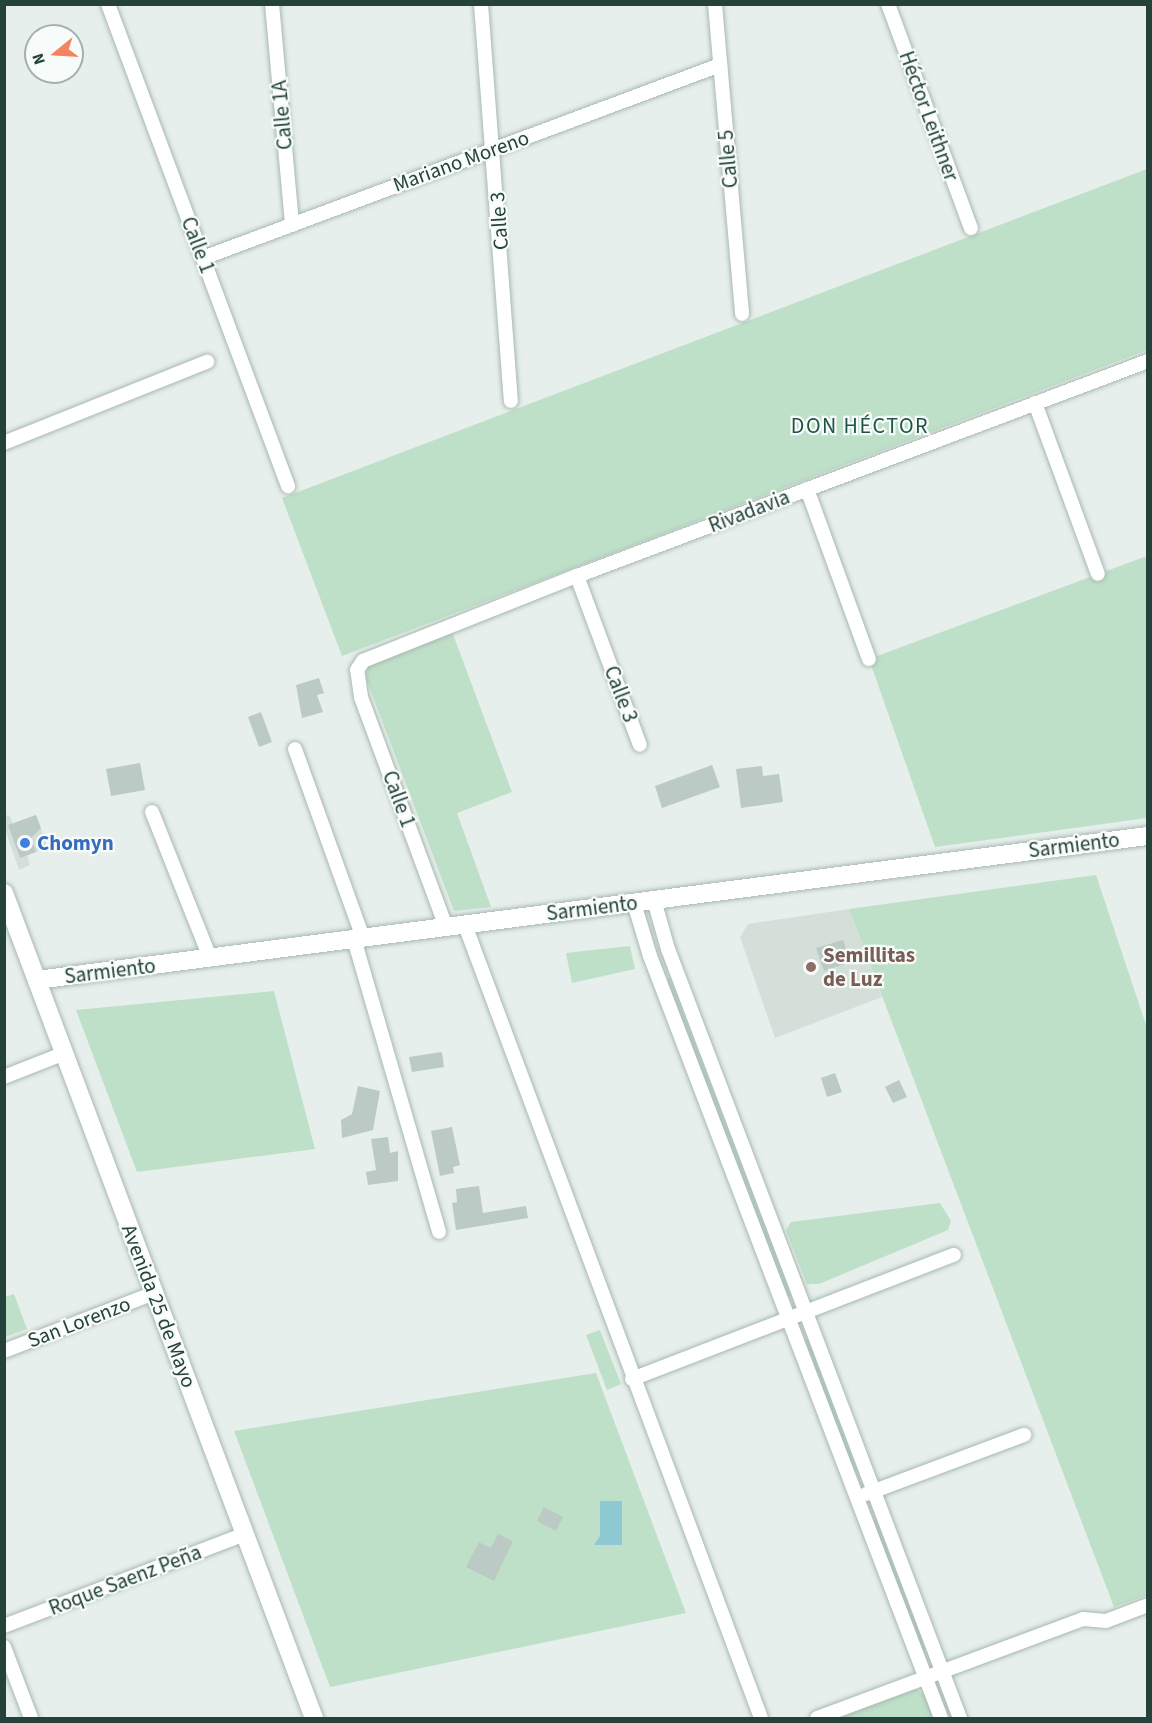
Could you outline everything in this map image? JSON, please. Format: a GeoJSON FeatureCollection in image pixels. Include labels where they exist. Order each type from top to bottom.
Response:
{"type":"FeatureCollection","features":[{"type":"Feature","properties":{"kind":"street","name":"Calle 1"},"geometry":{"type":"LineString","coordinates":[[108,4],[288,486]]}},
{"type":"Feature","properties":{"kind":"street","name":"Calle 1A"},"geometry":{"type":"LineString","coordinates":[[272,4],[292,225]]}},
{"type":"Feature","properties":{"kind":"street","name":"Calle 3"},"geometry":{"type":"LineString","coordinates":[[481,4],[494,149],[511,401]]}},
{"type":"Feature","properties":{"kind":"street","name":"Calle 5"},"geometry":{"type":"LineString","coordinates":[[715,4],[742,314]]}},
{"type":"Feature","properties":{"kind":"street","name":"Héctor Leithner"},"geometry":{"type":"LineString","coordinates":[[888,4],[970,228]]}},
{"type":"Feature","properties":{"kind":"street","name":"Mariano Moreno"},"geometry":{"type":"LineString","coordinates":[[202,258],[720,65]]}},
{"type":"Feature","properties":{"kind":"street","name":"Rivadavia"},"geometry":{"type":"LineString","coordinates":[[357,670],[374,656],[577,576],[1148,361]]}},
{"type":"Feature","properties":{"kind":"street"},"geometry":{"type":"LineString","coordinates":[[4,443],[207,362]]}},
{"type":"Feature","properties":{"kind":"street"},"geometry":{"type":"LineString","coordinates":[[1035,403],[1098,574]]}},
{"type":"Feature","properties":{"kind":"street"},"geometry":{"type":"LineString","coordinates":[[807,489],[869,659]]}},
{"type":"Feature","properties":{"kind":"street","name":"Calle 3"},"geometry":{"type":"LineString","coordinates":[[577,576],[640,745]]}},
{"type":"Feature","properties":{"kind":"street","name":"Calle 1"},"geometry":{"type":"LineString","coordinates":[[357,670],[361,697],[456,926],[632,1379],[760,1719]]}},
{"type":"Feature","properties":{"kind":"street"},"geometry":{"type":"LineString","coordinates":[[295,750],[358,939],[439,1232]]}},
{"type":"Feature","properties":{"kind":"street"},"geometry":{"type":"LineString","coordinates":[[152,812],[210,958]]}},
{"type":"Feature","properties":{"kind":"street","name":"Sarmiento"},"geometry":{"type":"LineString","coordinates":[[37,980],[1148,836]]}},
{"type":"Feature","properties":{"kind":"street","name":"Avenida 25 de Mayo"},"geometry":{"type":"LineString","coordinates":[[4,893],[314,1719]]}},
{"type":"Feature","properties":{"kind":"street"},"geometry":{"type":"LineString","coordinates":[[654,900],[668,949],[960,1719]]}},
{"type":"Feature","properties":{"kind":"street"},"geometry":{"type":"LineString","coordinates":[[634,903],[650,956],[941,1719]]}},
{"type":"Feature","properties":{"kind":"street"},"geometry":{"type":"LineString","coordinates":[[4,1077],[65,1053]]}},
{"type":"Feature","properties":{"kind":"street"},"geometry":{"type":"LineString","coordinates":[[632,1379],[954,1255]]}},
{"type":"Feature","properties":{"kind":"street","name":"San Lorenzo"},"geometry":{"type":"LineString","coordinates":[[4,1351],[154,1293]]}},
{"type":"Feature","properties":{"kind":"street"},"geometry":{"type":"LineString","coordinates":[[857,1498],[1024,1435]]}},
{"type":"Feature","properties":{"kind":"street","name":"Roque Saenz Peña"},"geometry":{"type":"LineString","coordinates":[[4,1626],[245,1534]]}},
{"type":"Feature","properties":{"kind":"street"},"geometry":{"type":"LineString","coordinates":[[817,1719],[1083,1619],[1106,1621],[1148,1605]]}},
{"type":"Feature","properties":{"kind":"street"},"geometry":{"type":"LineString","coordinates":[[4,1647],[31,1719]]}},
{"type":"Feature","properties":{"kind":"shaded area"},"geometry":{"type":"Polygon","coordinates":[[[5,815],[10,816],[13,824],[36,815],[48,848],[27,855],[30,865],[19,870],[5,829],[5,815]]]}},
{"type":"Feature","properties":{"kind":"shaded area","name":"Semillitas de Luz"},"geometry":{"type":"Polygon","coordinates":[[[849,909],[882,997],[775,1038],[740,937],[748,924],[849,909]]]}},
{"type":"Feature","properties":{"kind":"green space"},"geometry":{"type":"Polygon","coordinates":[[[1147,169],[1147,350],[342,656],[282,498],[1147,169]]]}},
{"type":"Feature","properties":{"kind":"green space"},"geometry":{"type":"Polygon","coordinates":[[[1147,556],[1147,818],[935,847],[869,659],[1147,556]]]}},
{"type":"Feature","properties":{"kind":"green space"},"geometry":{"type":"Polygon","coordinates":[[[451,629],[512,792],[457,813],[491,907],[454,911],[366,678],[368,667],[376,658],[451,629]]]}},
{"type":"Feature","properties":{"kind":"green space"},"geometry":{"type":"Polygon","coordinates":[[[1096,875],[1148,1031],[1147,1595],[1114,1607],[849,909],[1096,875]]]}},
{"type":"Feature","properties":{"kind":"green space"},"geometry":{"type":"Polygon","coordinates":[[[630,946],[635,969],[572,983],[566,953],[630,946]]]}},
{"type":"Feature","properties":{"kind":"green space"},"geometry":{"type":"Polygon","coordinates":[[[670,978],[791,1295],[787,1297],[667,979],[670,978]]]}},
{"type":"Feature","properties":{"kind":"green space"},"geometry":{"type":"Polygon","coordinates":[[[274,991],[315,1149],[137,1172],[76,1010],[274,991]]]}},
{"type":"Feature","properties":{"kind":"green space"},"geometry":{"type":"Polygon","coordinates":[[[940,1203],[951,1221],[948,1230],[819,1284],[807,1284],[786,1230],[791,1222],[940,1203]]]}},
{"type":"Feature","properties":{"kind":"green space"},"geometry":{"type":"Polygon","coordinates":[[[14,1294],[27,1329],[5,1337],[5,1297],[14,1294]]]}},
{"type":"Feature","properties":{"kind":"green space"},"geometry":{"type":"Polygon","coordinates":[[[600,1330],[621,1384],[607,1390],[586,1335],[600,1330]]]}},
{"type":"Feature","properties":{"kind":"green space"},"geometry":{"type":"Polygon","coordinates":[[[808,1339],[857,1471],[853,1472],[803,1341],[808,1339]]]}},
{"type":"Feature","properties":{"kind":"green space"},"geometry":{"type":"Polygon","coordinates":[[[596,1373],[686,1613],[330,1687],[234,1431],[596,1373]]]}},
{"type":"Feature","properties":{"kind":"green space"},"geometry":{"type":"Polygon","coordinates":[[[876,1520],[926,1650],[923,1651],[873,1521],[876,1520]]]}},
{"type":"Feature","properties":{"kind":"green space"},"geometry":{"type":"Polygon","coordinates":[[[916,1689],[925,1695],[933,1718],[832,1718],[916,1689]]]}},
{"type":"Feature","properties":{"kind":"water"},"geometry":{"type":"Polygon","coordinates":[[[600,1501],[622,1501],[622,1545],[594,1545],[600,1536],[600,1501]]]}},
{"type":"Feature","properties":{"kind":"building"},"geometry":{"type":"Polygon","coordinates":[[[319,678],[324,693],[317,695],[323,712],[302,718],[296,685],[319,678]]]}},
{"type":"Feature","properties":{"kind":"building"},"geometry":{"type":"Polygon","coordinates":[[[261,712],[272,742],[259,747],[248,717],[261,712]]]}},
{"type":"Feature","properties":{"kind":"building"},"geometry":{"type":"Polygon","coordinates":[[[140,763],[145,790],[111,796],[106,769],[140,763]]]}},
{"type":"Feature","properties":{"kind":"building"},"geometry":{"type":"Polygon","coordinates":[[[712,765],[720,787],[662,808],[655,786],[712,765]]]}},
{"type":"Feature","properties":{"kind":"building"},"geometry":{"type":"Polygon","coordinates":[[[762,766],[763,776],[779,774],[783,802],[741,808],[736,769],[762,766]]]}},
{"type":"Feature","properties":{"kind":"building"},"geometry":{"type":"Polygon","coordinates":[[[36,815],[41,828],[31,838],[36,852],[20,858],[8,825],[36,815]]]}},
{"type":"Feature","properties":{"kind":"building"},"geometry":{"type":"Polygon","coordinates":[[[843,940],[851,962],[824,971],[816,948],[843,940]]]}},
{"type":"Feature","properties":{"kind":"building"},"geometry":{"type":"Polygon","coordinates":[[[442,1052],[444,1067],[412,1072],[409,1057],[442,1052]]]}},
{"type":"Feature","properties":{"kind":"building"},"geometry":{"type":"Polygon","coordinates":[[[835,1073],[842,1092],[827,1097],[821,1078],[835,1073]]]}},
{"type":"Feature","properties":{"kind":"building"},"geometry":{"type":"Polygon","coordinates":[[[899,1080],[907,1097],[893,1103],[885,1087],[899,1080]]]}},
{"type":"Feature","properties":{"kind":"building"},"geometry":{"type":"Polygon","coordinates":[[[358,1086],[380,1091],[373,1130],[342,1138],[341,1120],[352,1114],[358,1086]]]}},
{"type":"Feature","properties":{"kind":"building"},"geometry":{"type":"Polygon","coordinates":[[[452,1127],[460,1165],[453,1167],[454,1173],[440,1176],[431,1131],[452,1127]]]}},
{"type":"Feature","properties":{"kind":"building"},"geometry":{"type":"Polygon","coordinates":[[[388,1137],[390,1153],[398,1151],[398,1181],[368,1185],[366,1172],[376,1170],[371,1139],[388,1137]]]}},
{"type":"Feature","properties":{"kind":"building"},"geometry":{"type":"Polygon","coordinates":[[[479,1186],[483,1213],[526,1206],[528,1218],[456,1230],[452,1203],[457,1202],[456,1189],[479,1186]]]}},
{"type":"Feature","properties":{"kind":"building"},"geometry":{"type":"Polygon","coordinates":[[[544,1507],[563,1517],[556,1531],[537,1521],[544,1507]]]}},
{"type":"Feature","properties":{"kind":"building"},"geometry":{"type":"Polygon","coordinates":[[[498,1534],[513,1541],[494,1581],[466,1567],[479,1542],[491,1548],[498,1534]]]}},
{"type":"Feature","properties":{"kind":"place","name":"Chomyn"},"geometry":{"type":"Point","coordinates":[25,843]}},
{"type":"Feature","properties":{"kind":"place","name":"Semillitas de Luz"},"geometry":{"type":"Point","coordinates":[811,967]}},
{"type":"Feature","properties":{"kind":"district","name":"DON HÉCTOR"},"geometry":{"type":"Point","coordinates":[860,427]}}]}
